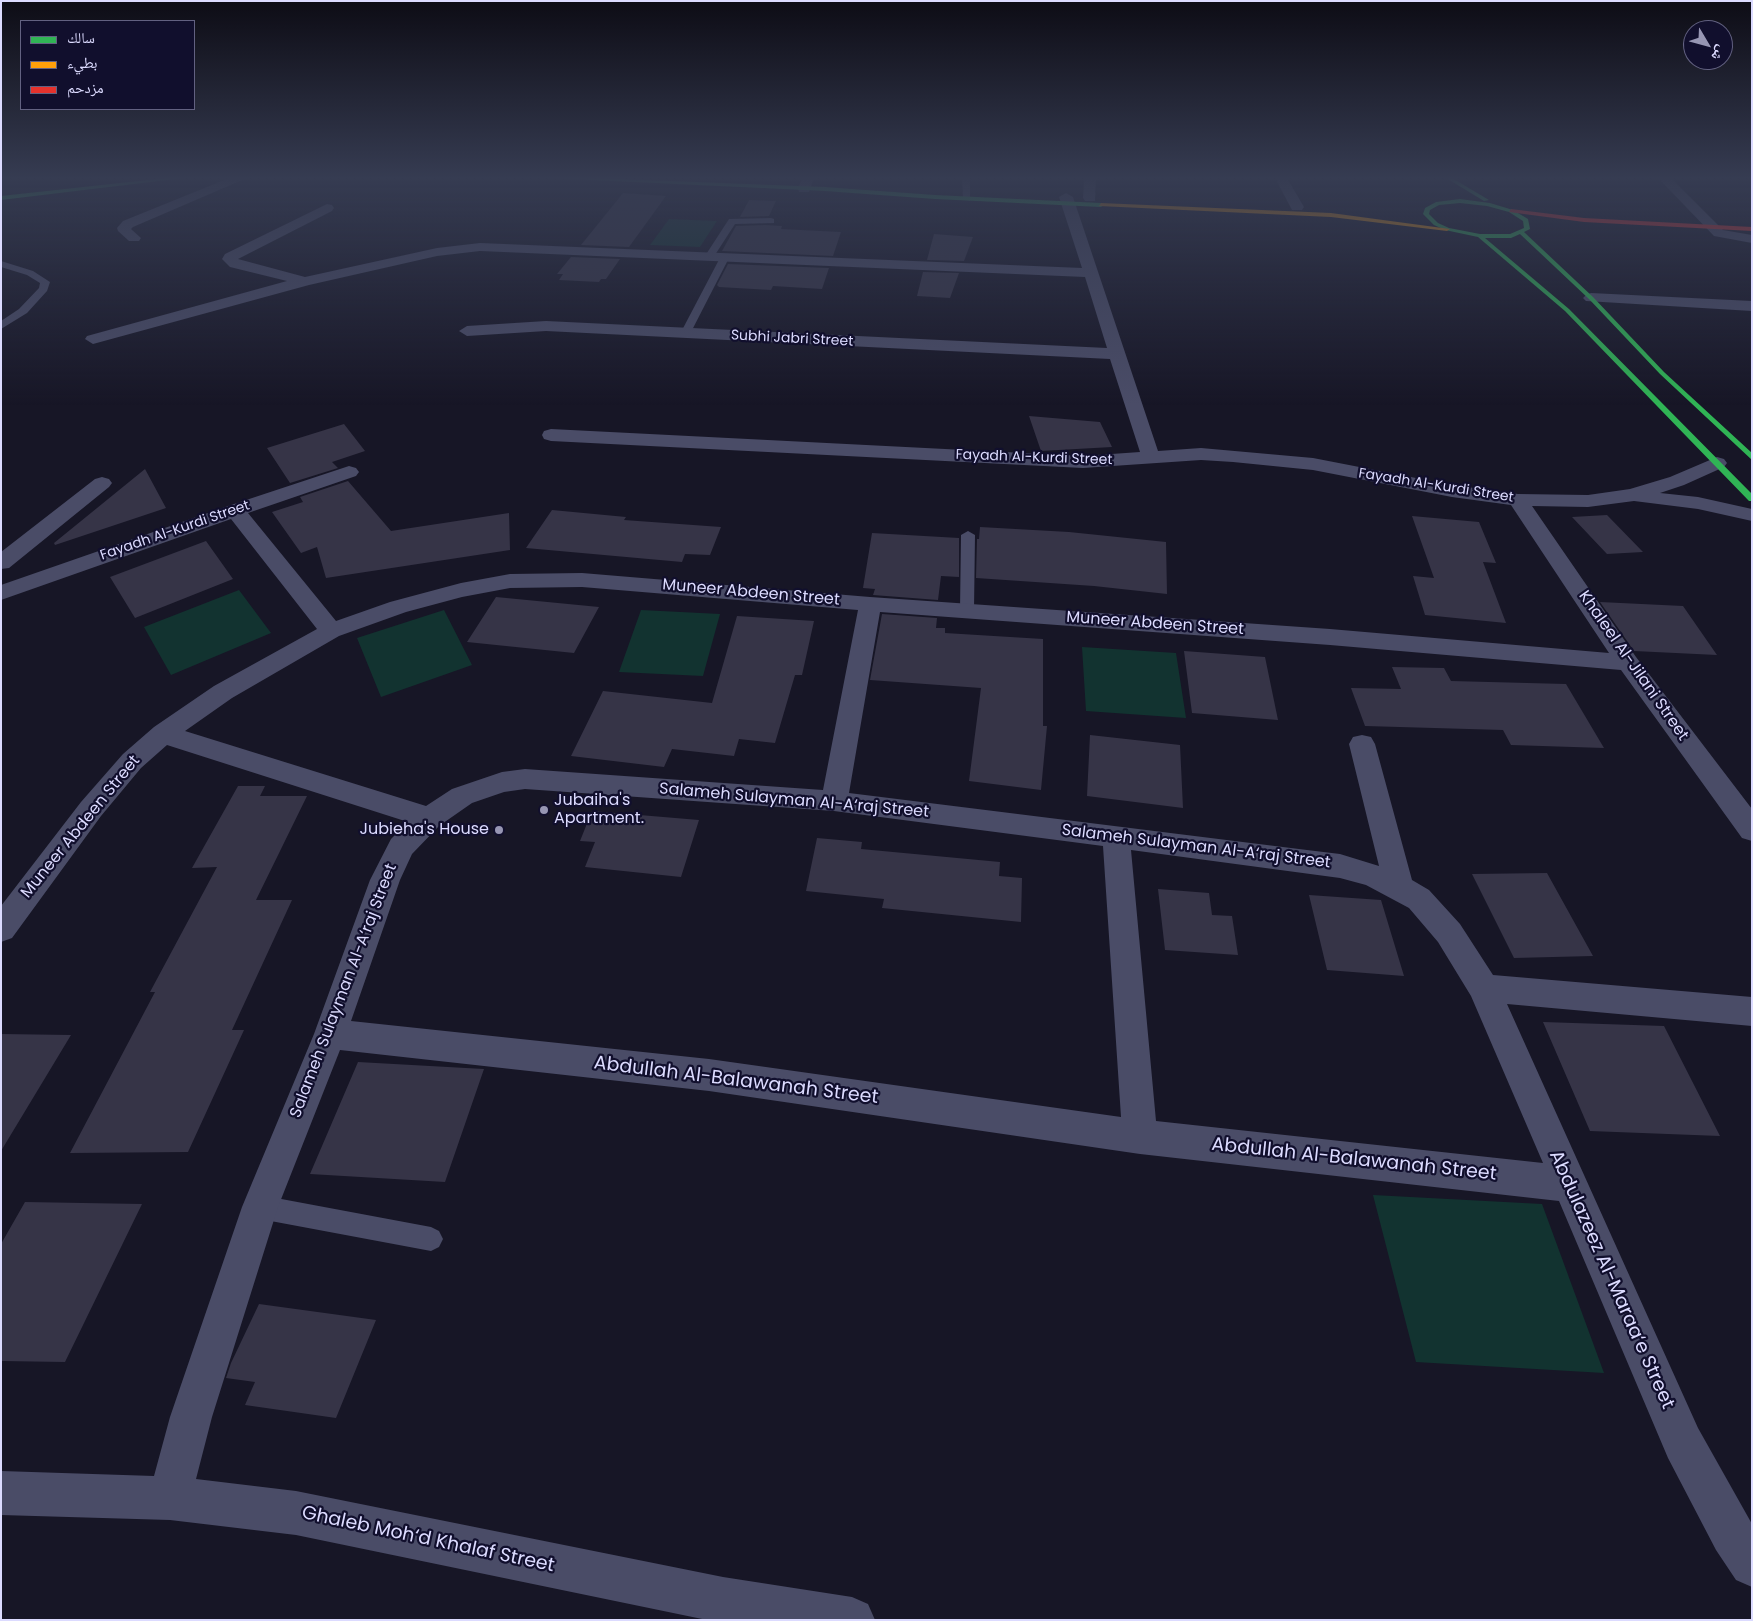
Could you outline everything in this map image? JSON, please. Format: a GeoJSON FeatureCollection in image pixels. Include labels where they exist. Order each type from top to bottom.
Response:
{"type":"FeatureCollection","features":[{"type":"Feature","properties":{"kind":"street"},"geometry":{"type":"LineString","coordinates":[[237,254],[230,257],[229,260],[235,264],[306,281]]}},
{"type":"Feature","properties":{"kind":"street"},"geometry":{"type":"LineString","coordinates":[[93,339],[306,281],[430,254]]}},
{"type":"Feature","properties":{"kind":"street"},"geometry":{"type":"LineString","coordinates":[[656,254],[1091,272]]}},
{"type":"Feature","properties":{"kind":"street"},"geometry":{"type":"LineString","coordinates":[[1085,254],[1150,458]]}},
{"type":"Feature","properties":{"kind":"street"},"geometry":{"type":"LineString","coordinates":[[1501,254],[1567,310],[1752,499]]}},
{"type":"Feature","properties":{"kind":"street"},"geometry":{"type":"LineString","coordinates":[[1551,254],[1662,373],[1752,458]]}},
{"type":"Feature","properties":{"kind":"street"},"geometry":{"type":"LineString","coordinates":[[1591,298],[1752,306]]}},
{"type":"Feature","properties":{"kind":"street","name":"Subhi Jabri Street"},"geometry":{"type":"LineString","coordinates":[[468,331],[546,326],[1117,354]]}},
{"type":"Feature","properties":{"kind":"street","name":"Fayadh Al-Kurdi Street"},"geometry":{"type":"LineString","coordinates":[[551,435],[1083,462],[1201,454],[1273,458],[1452,491],[1518,500],[1588,501],[1633,495],[1677,481],[1717,463]]}},
{"type":"Feature","properties":{"kind":"street","name":"Fayadh Al-Kurdi Street"},"geometry":{"type":"LineString","coordinates":[[1,593],[235,510],[350,472]]}},
{"type":"Feature","properties":{"kind":"street"},"geometry":{"type":"LineString","coordinates":[[1,563],[102,483]]}},
{"type":"Feature","properties":{"kind":"street","name":"Fayadh Al-Kurdi Street"},"geometry":{"type":"LineString","coordinates":[[1633,495],[1698,503],[1752,515]]}},
{"type":"Feature","properties":{"kind":"street","name":"Khaleel Al-Jilani Street"},"geometry":{"type":"LineString","coordinates":[[1518,500],[1628,663],[1752,830]]}},
{"type":"Feature","properties":{"kind":"street"},"geometry":{"type":"LineString","coordinates":[[235,510],[331,631]]}},
{"type":"Feature","properties":{"kind":"street","name":"Muneer Abdeen Street"},"geometry":{"type":"LineString","coordinates":[[1,929],[92,809],[132,761],[163,734],[223,692],[278,658],[331,631],[398,607],[461,590],[510,581],[582,580],[644,584],[870,604],[1330,637],[1628,663]]}},
{"type":"Feature","properties":{"kind":"street"},"geometry":{"type":"LineString","coordinates":[[834,801],[870,604]]}},
{"type":"Feature","properties":{"kind":"street"},"geometry":{"type":"LineString","coordinates":[[163,734],[429,818]]}},
{"type":"Feature","properties":{"kind":"street"},"geometry":{"type":"LineString","coordinates":[[1362,744],[1399,887]]}},
{"type":"Feature","properties":{"kind":"street","name":"Salameh Sulayman Al-A‘raj Street"},"geometry":{"type":"LineString","coordinates":[[170,1498],[205,1370],[260,1206],[330,1034],[385,880],[401,846],[429,818],[462,796],[482,788],[502,782],[524,779],[834,801],[1332,865],[1374,876],[1399,887],[1419,899],[1434,913],[1449,933],[1484,988]]}},
{"type":"Feature","properties":{"kind":"street"},"geometry":{"type":"LineString","coordinates":[[1116,836],[1140,1137]]}},
{"type":"Feature","properties":{"kind":"street"},"geometry":{"type":"LineString","coordinates":[[1484,988],[1752,1012]]}},
{"type":"Feature","properties":{"kind":"street","name":"Abdulazeez Al-Maraa‘e Street"},"geometry":{"type":"LineString","coordinates":[[1484,988],[1568,1184],[1683,1443],[1732,1534],[1752,1564]]}},
{"type":"Feature","properties":{"kind":"street","name":"Abdullah Al-Balawanah Street"},"geometry":{"type":"LineString","coordinates":[[330,1034],[709,1075],[1140,1137],[1568,1184]]}},
{"type":"Feature","properties":{"kind":"street","name":"Ghaleb Moh‘d Khalaf Street"},"geometry":{"type":"LineString","coordinates":[[1,1492],[170,1498],[296,1513],[723,1600],[852,1620]]}},
{"type":"Feature","properties":{"kind":"lane"},"geometry":{"type":"LineString","coordinates":[[685,334],[718,256]]}},
{"type":"Feature","properties":{"kind":"lane"},"geometry":{"type":"LineString","coordinates":[[1,264],[30,273],[45,282],[44,289],[23,311],[1,326]]}},
{"type":"Feature","properties":{"kind":"lane"},"geometry":{"type":"LineString","coordinates":[[967,610],[968,535]]}},
{"type":"Feature","properties":{"kind":"lane"},"geometry":{"type":"LineString","coordinates":[[260,1206],[431,1239]]}},
{"type":"Feature","properties":{"kind":"green space"},"geometry":{"type":"Polygon","coordinates":[[[239,590],[271,633],[171,675],[144,627],[239,590]]]}},
{"type":"Feature","properties":{"kind":"green space"},"geometry":{"type":"Polygon","coordinates":[[[444,610],[472,665],[381,697],[357,638],[444,610]]]}},
{"type":"Feature","properties":{"kind":"green space"},"geometry":{"type":"Polygon","coordinates":[[[641,610],[720,614],[703,676],[619,672],[641,610]]]}},
{"type":"Feature","properties":{"kind":"green space"},"geometry":{"type":"Polygon","coordinates":[[[1082,647],[1176,653],[1186,718],[1086,711],[1082,647]]]}},
{"type":"Feature","properties":{"kind":"green space"},"geometry":{"type":"Polygon","coordinates":[[[1373,1195],[1542,1204],[1604,1373],[1416,1362],[1373,1195]]]}},
{"type":"Feature","properties":{"kind":"building"},"geometry":{"type":"Polygon","coordinates":[[[781,254],[834,254],[833,256],[781,254]]]}},
{"type":"Feature","properties":{"kind":"building"},"geometry":{"type":"Polygon","coordinates":[[[929,254],[967,254],[964,261],[927,260],[929,254]]]}},
{"type":"Feature","properties":{"kind":"building"},"geometry":{"type":"Polygon","coordinates":[[[571,257],[620,259],[606,279],[601,279],[599,282],[559,280],[563,274],[557,274],[571,257]]]}},
{"type":"Feature","properties":{"kind":"building"},"geometry":{"type":"Polygon","coordinates":[[[728,264],[829,268],[822,289],[773,286],[771,290],[719,287],[717,285],[728,264]]]}},
{"type":"Feature","properties":{"kind":"building"},"geometry":{"type":"Polygon","coordinates":[[[923,272],[959,273],[950,298],[917,296],[923,272]]]}},
{"type":"Feature","properties":{"kind":"building"},"geometry":{"type":"Polygon","coordinates":[[[1029,416],[1100,422],[1112,447],[1041,451],[1029,416]]]}},
{"type":"Feature","properties":{"kind":"building"},"geometry":{"type":"Polygon","coordinates":[[[344,424],[365,451],[332,462],[338,468],[290,483],[267,448],[344,424]]]}},
{"type":"Feature","properties":{"kind":"building"},"geometry":{"type":"Polygon","coordinates":[[[145,469],[166,508],[55,545],[54,543],[145,469]]]}},
{"type":"Feature","properties":{"kind":"building"},"geometry":{"type":"Polygon","coordinates":[[[348,481],[391,531],[509,513],[510,550],[326,578],[317,547],[301,553],[272,512],[303,502],[300,497],[348,481]]]}},
{"type":"Feature","properties":{"kind":"building"},"geometry":{"type":"Polygon","coordinates":[[[552,510],[626,517],[624,520],[721,527],[710,555],[685,554],[682,562],[526,548],[552,510]]]}},
{"type":"Feature","properties":{"kind":"building"},"geometry":{"type":"Polygon","coordinates":[[[1607,515],[1643,552],[1607,554],[1572,517],[1607,515]]]}},
{"type":"Feature","properties":{"kind":"building"},"geometry":{"type":"Polygon","coordinates":[[[1412,516],[1479,522],[1496,563],[1483,562],[1506,623],[1425,615],[1413,576],[1434,578],[1412,516]]]}},
{"type":"Feature","properties":{"kind":"building"},"geometry":{"type":"Polygon","coordinates":[[[980,527],[1069,532],[1166,542],[1167,594],[1094,586],[976,578],[977,539],[979,539],[980,527]]]}},
{"type":"Feature","properties":{"kind":"building"},"geometry":{"type":"Polygon","coordinates":[[[872,533],[959,538],[959,577],[941,576],[938,600],[873,595],[875,589],[863,588],[872,533]]]}},
{"type":"Feature","properties":{"kind":"building"},"geometry":{"type":"Polygon","coordinates":[[[206,541],[233,579],[135,618],[110,577],[206,541]]]}},
{"type":"Feature","properties":{"kind":"building"},"geometry":{"type":"Polygon","coordinates":[[[496,597],[599,607],[574,653],[467,642],[496,597]]]}},
{"type":"Feature","properties":{"kind":"building"},"geometry":{"type":"Polygon","coordinates":[[[1600,602],[1683,606],[1717,655],[1634,651],[1600,602]]]}},
{"type":"Feature","properties":{"kind":"building"},"geometry":{"type":"Polygon","coordinates":[[[882,614],[937,618],[936,628],[945,628],[945,633],[1043,639],[1043,726],[1047,726],[1041,790],[969,781],[981,688],[870,680],[882,614]]]}},
{"type":"Feature","properties":{"kind":"building"},"geometry":{"type":"Polygon","coordinates":[[[737,616],[814,621],[802,675],[795,675],[775,743],[739,739],[734,756],[672,749],[664,767],[571,756],[603,691],[712,703],[737,616]]]}},
{"type":"Feature","properties":{"kind":"building"},"geometry":{"type":"Polygon","coordinates":[[[1184,651],[1265,657],[1278,720],[1192,713],[1184,651]]]}},
{"type":"Feature","properties":{"kind":"building"},"geometry":{"type":"Polygon","coordinates":[[[1392,667],[1444,668],[1451,681],[1566,684],[1604,748],[1511,745],[1503,730],[1365,726],[1351,688],[1401,689],[1392,667]]]}},
{"type":"Feature","properties":{"kind":"building"},"geometry":{"type":"Polygon","coordinates":[[[1090,735],[1180,745],[1183,808],[1087,796],[1090,735]]]}},
{"type":"Feature","properties":{"kind":"building"},"geometry":{"type":"Polygon","coordinates":[[[238,786],[265,786],[260,796],[307,796],[256,900],[292,900],[232,1030],[244,1030],[188,1152],[70,1153],[155,992],[150,992],[217,867],[192,868],[238,786]]]}},
{"type":"Feature","properties":{"kind":"building"},"geometry":{"type":"Polygon","coordinates":[[[592,811],[699,820],[681,877],[585,867],[595,842],[580,841],[592,811]]]}},
{"type":"Feature","properties":{"kind":"building"},"geometry":{"type":"Polygon","coordinates":[[[817,838],[862,842],[861,849],[1000,862],[999,876],[1022,878],[1021,922],[882,908],[884,899],[806,891],[817,838]]]}},
{"type":"Feature","properties":{"kind":"building"},"geometry":{"type":"Polygon","coordinates":[[[1547,873],[1593,956],[1514,958],[1472,874],[1547,873]]]}},
{"type":"Feature","properties":{"kind":"building"},"geometry":{"type":"Polygon","coordinates":[[[1158,889],[1209,893],[1212,915],[1232,916],[1238,955],[1165,950],[1158,889]]]}},
{"type":"Feature","properties":{"kind":"building"},"geometry":{"type":"Polygon","coordinates":[[[1309,895],[1381,900],[1404,976],[1327,970],[1309,895]]]}},
{"type":"Feature","properties":{"kind":"building"},"geometry":{"type":"Polygon","coordinates":[[[1543,1022],[1664,1026],[1720,1136],[1590,1131],[1543,1022]]]}},
{"type":"Feature","properties":{"kind":"building"},"geometry":{"type":"Polygon","coordinates":[[[1,1034],[71,1035],[1,1151],[1,1034]]]}},
{"type":"Feature","properties":{"kind":"building"},"geometry":{"type":"Polygon","coordinates":[[[358,1062],[484,1069],[445,1182],[310,1174],[358,1062]]]}},
{"type":"Feature","properties":{"kind":"building"},"geometry":{"type":"Polygon","coordinates":[[[25,1202],[142,1204],[65,1362],[1,1361],[1,1244],[25,1202]]]}},
{"type":"Feature","properties":{"kind":"building"},"geometry":{"type":"Polygon","coordinates":[[[259,1304],[376,1320],[336,1418],[245,1405],[255,1382],[226,1378],[231,1363],[259,1304]]]}},
{"type":"Feature","properties":{"kind":"traffic: fast"},"geometry":{"type":"LineString","coordinates":[[1501,254],[1567,310],[1752,499]]}},
{"type":"Feature","properties":{"kind":"traffic: fast"},"geometry":{"type":"LineString","coordinates":[[1544,254],[1591,298],[1662,373],[1752,458]]}},
{"type":"Feature","properties":{"kind":"place","name":"Jubaiha's Apartment."},"geometry":{"type":"Point","coordinates":[544,810]}},
{"type":"Feature","properties":{"kind":"place","name":"Jubieha's House"},"geometry":{"type":"Point","coordinates":[499,830]}}]}
